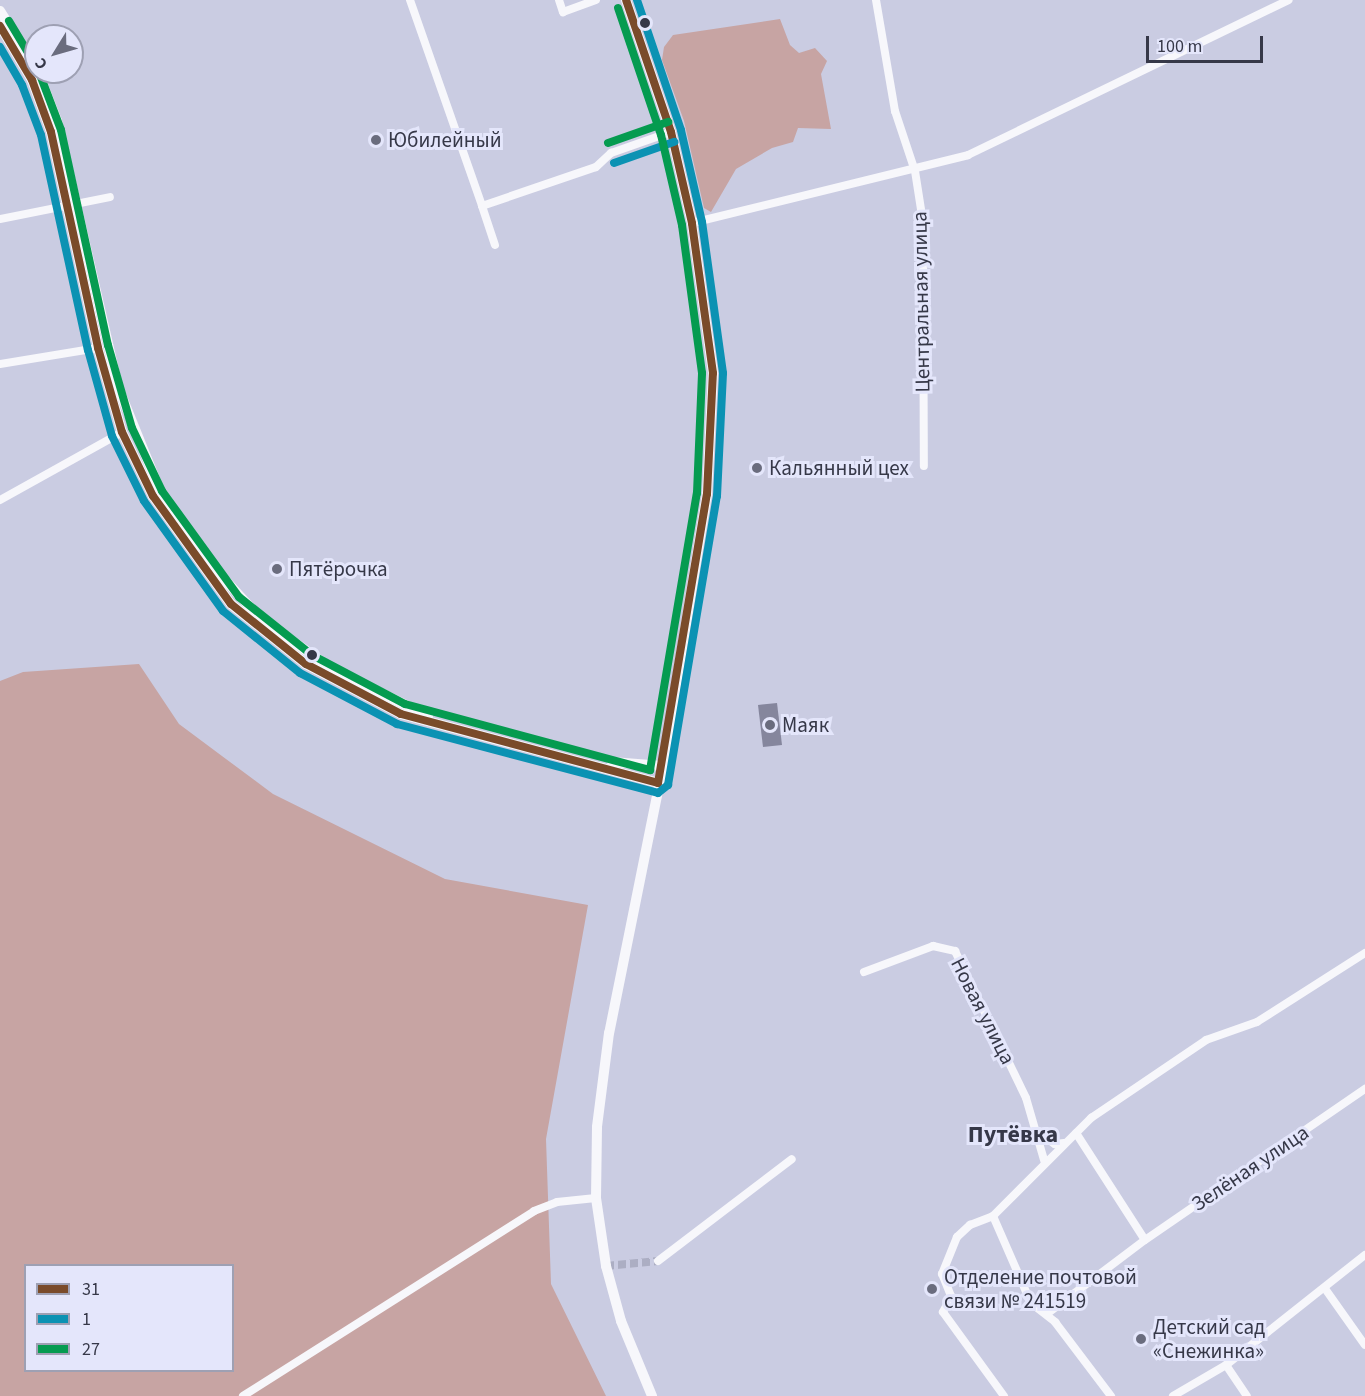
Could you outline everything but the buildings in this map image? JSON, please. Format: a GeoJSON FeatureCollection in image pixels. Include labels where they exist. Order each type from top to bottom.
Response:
{"type":"FeatureCollection","features":[{"type":"Feature","properties":{"kind":"main road"},"geometry":{"type":"LineString","coordinates":[[626,0],[671,132],[692,223],[712,338],[714,405],[707,494],[663,766],[602,1083],[596,1198],[610,1284],[652,1396]]}},
{"type":"Feature","properties":{"kind":"main road"},"geometry":{"type":"LineString","coordinates":[[0,11],[24,49]]}},
{"type":"Feature","properties":{"kind":"main road"},"geometry":{"type":"LineString","coordinates":[[0,26],[15,46],[43,107],[130,426],[160,491],[237,597],[332,669],[430,717],[623,765],[663,766]]}},
{"type":"Feature","properties":{"kind":"main road"},"geometry":{"type":"LineString","coordinates":[[43,84],[57,122],[98,348],[122,432],[153,496],[206,573],[253,624],[306,664],[362,696],[429,724],[658,783]]}},
{"type":"Feature","properties":{"kind":"street"},"geometry":{"type":"LineString","coordinates":[[410,0],[495,245]]}},
{"type":"Feature","properties":{"kind":"street"},"geometry":{"type":"LineString","coordinates":[[560,0],[563,12],[596,0]]}},
{"type":"Feature","properties":{"kind":"street","name":"Центральная улица"},"geometry":{"type":"LineString","coordinates":[[876,0],[895,111],[915,171],[923,222],[924,466]]}},
{"type":"Feature","properties":{"kind":"street"},"geometry":{"type":"LineString","coordinates":[[692,223],[915,171],[968,155],[1288,0]]}},
{"type":"Feature","properties":{"kind":"street"},"geometry":{"type":"LineString","coordinates":[[482,206],[596,167],[611,153],[671,132]]}},
{"type":"Feature","properties":{"kind":"street"},"geometry":{"type":"LineString","coordinates":[[0,219],[110,197]]}},
{"type":"Feature","properties":{"kind":"street"},"geometry":{"type":"LineString","coordinates":[[0,364],[98,348]]}},
{"type":"Feature","properties":{"kind":"street"},"geometry":{"type":"LineString","coordinates":[[0,500],[122,432]]}},
{"type":"Feature","properties":{"kind":"street","name":"Новая улица"},"geometry":{"type":"LineString","coordinates":[[864,972],[933,946],[955,951],[1040,1134],[1044,1160]]}},
{"type":"Feature","properties":{"kind":"street"},"geometry":{"type":"LineString","coordinates":[[1004,1396],[946,1320],[943,1312],[951,1296],[942,1274],[957,1237],[978,1220],[993,1216],[1044,1160],[1091,1118],[1220,1033],[1257,1022],[1365,953]]}},
{"type":"Feature","properties":{"kind":"street","name":"Зелёная улица"},"geometry":{"type":"LineString","coordinates":[[1048,1313],[1145,1240],[1365,1089]]}},
{"type":"Feature","properties":{"kind":"street"},"geometry":{"type":"LineString","coordinates":[[1076,1133],[1145,1240]]}},
{"type":"Feature","properties":{"kind":"street"},"geometry":{"type":"LineString","coordinates":[[1040,1134],[1055,1144],[1064,1143]]}},
{"type":"Feature","properties":{"kind":"street"},"geometry":{"type":"LineString","coordinates":[[658,1261],[792,1159]]}},
{"type":"Feature","properties":{"kind":"street"},"geometry":{"type":"LineString","coordinates":[[243,1396],[534,1211],[557,1202],[596,1198]]}},
{"type":"Feature","properties":{"kind":"street"},"geometry":{"type":"LineString","coordinates":[[993,1216],[1031,1303],[1048,1313],[1111,1396]]}},
{"type":"Feature","properties":{"kind":"street"},"geometry":{"type":"LineString","coordinates":[[1173,1396],[1226,1365],[1326,1290],[1365,1255]]}},
{"type":"Feature","properties":{"kind":"street"},"geometry":{"type":"LineString","coordinates":[[1326,1290],[1365,1345]]}},
{"type":"Feature","properties":{"kind":"street"},"geometry":{"type":"LineString","coordinates":[[1226,1365],[1247,1396]]}},
{"type":"Feature","properties":{"kind":"shaded area"},"geometry":{"type":"Polygon","coordinates":[[[780,19],[790,45],[799,53],[815,48],[827,61],[821,74],[831,129],[798,128],[793,142],[772,148],[736,169],[711,212],[704,208],[684,121],[662,60],[664,47],[673,35],[780,19]]]}},
{"type":"Feature","properties":{"kind":"shaded area"},"geometry":{"type":"Polygon","coordinates":[[[139,664],[179,724],[273,794],[445,879],[588,905],[546,1139],[551,1284],[606,1396],[0,1396],[0,681],[23,672],[139,664]]]}},
{"type":"Feature","properties":{"kind":"tunnel"},"geometry":{"type":"LineString","coordinates":[[606,1266],[658,1261]]}},
{"type":"Feature","properties":{"kind":"transit line","name":"31"},"geometry":{"type":"LineString","coordinates":[[0,26],[32,80],[51,132],[98,348],[122,432],[153,496],[231,604],[306,664],[401,714],[658,783],[707,494],[713,373],[692,223],[671,132],[626,0]]}},
{"type":"Feature","properties":{"kind":"transit line","name":"1"},"geometry":{"type":"LineString","coordinates":[[0,47],[22,85],[41,135],[88,350],[112,436],[144,501],[223,611],[300,673],[397,724],[658,793],[668,785],[717,496],[723,373],[702,222],[681,130],[637,0]]}},
{"type":"Feature","properties":{"kind":"transit line","name":"27"},"geometry":{"type":"LineString","coordinates":[[44,84],[61,130],[108,345],[132,428],[162,491],[239,597],[312,655],[405,704],[650,770],[697,493],[702,373],[682,225],[661,135],[618,8]]}},
{"type":"Feature","properties":{"kind":"transit line","name":"27"},"geometry":{"type":"LineString","coordinates":[[9,21],[24,46]]}},
{"type":"Feature","properties":{"kind":"transit line","name":"27"},"geometry":{"type":"LineString","coordinates":[[608,143],[668,122]]}},
{"type":"Feature","properties":{"kind":"transit line","name":"1"},"geometry":{"type":"LineString","coordinates":[[614,163],[674,142]]}},
{"type":"Feature","properties":{"kind":"place","name":"Юбилейный"},"geometry":{"type":"Point","coordinates":[376,140]}},
{"type":"Feature","properties":{"kind":"place","name":"Кальянный цех"},"geometry":{"type":"Point","coordinates":[757,468]}},
{"type":"Feature","properties":{"kind":"place","name":"Пятёрочка"},"geometry":{"type":"Point","coordinates":[277,569]}},
{"type":"Feature","properties":{"kind":"place","name":"Маяк"},"geometry":{"type":"Point","coordinates":[770,725]}},
{"type":"Feature","properties":{"kind":"place","name":"Отделение почтовой связи № 241519"},"geometry":{"type":"Point","coordinates":[932,1289]}},
{"type":"Feature","properties":{"kind":"place","name":"Детский сад «Снежинка»"},"geometry":{"type":"Point","coordinates":[1141,1339]}},
{"type":"Feature","properties":{"kind":"district","name":"Путёвка"},"geometry":{"type":"Point","coordinates":[1013,1135]}}]}
